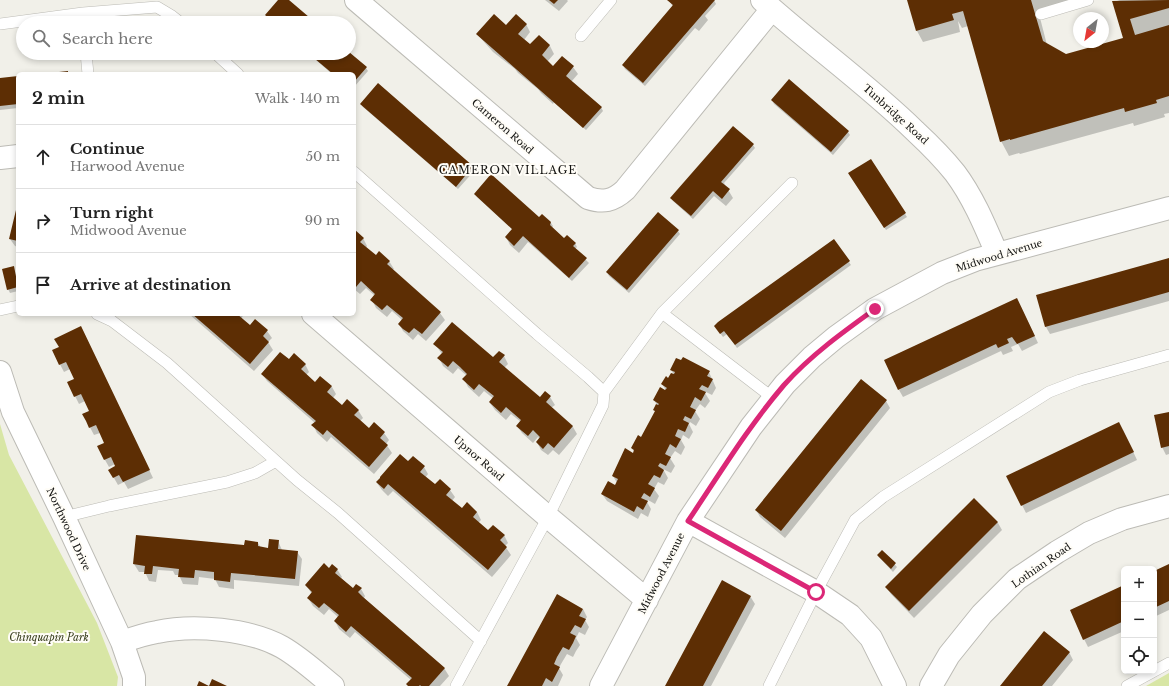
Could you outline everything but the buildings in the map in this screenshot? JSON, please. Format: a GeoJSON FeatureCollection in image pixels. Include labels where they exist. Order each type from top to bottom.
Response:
{"type":"FeatureCollection","features":[{"type":"Feature","properties":{"kind":"street","name":"Cameron Road"},"geometry":{"type":"LineString","coordinates":[[356,0],[588,198],[596,201],[604,201],[616,197],[625,190],[767,4]]}},
{"type":"Feature","properties":{"kind":"street","name":"Tunbridge Road"},"geometry":{"type":"LineString","coordinates":[[767,4],[878,97],[934,149],[965,187],[985,225],[997,254]]}},
{"type":"Feature","properties":{"kind":"street"},"geometry":{"type":"LineString","coordinates":[[0,158],[16,156]]}},
{"type":"Feature","properties":{"kind":"street","name":"Midwood Avenue"},"geometry":{"type":"LineString","coordinates":[[601,686],[688,521],[751,427],[785,384],[812,357],[836,337],[875,309],[942,273],[975,260],[1169,208]]}},
{"type":"Feature","properties":{"kind":"street","name":"Upnor Road"},"geometry":{"type":"LineString","coordinates":[[315,316],[548,517],[647,600]]}},
{"type":"Feature","properties":{"kind":"street","name":"Northwood Drive"},"geometry":{"type":"LineString","coordinates":[[0,372],[13,412],[122,642],[134,677],[134,686]]}},
{"type":"Feature","properties":{"kind":"street","name":"Lothian Road"},"geometry":{"type":"LineString","coordinates":[[931,686],[954,650],[982,614],[1018,579],[1088,533],[1122,519],[1169,506]]}},
{"type":"Feature","properties":{"kind":"street"},"geometry":{"type":"LineString","coordinates":[[688,521],[816,592],[850,615],[871,638],[895,686]]}},
{"type":"Feature","properties":{"kind":"street"},"geometry":{"type":"LineString","coordinates":[[122,642],[158,632],[191,628],[230,631],[257,637],[282,647],[333,686]]}},
{"type":"Feature","properties":{"kind":"lane"},"geometry":{"type":"LineString","coordinates":[[581,36],[611,0]]}},
{"type":"Feature","properties":{"kind":"lane"},"geometry":{"type":"LineString","coordinates":[[1041,14],[1088,0]]}},
{"type":"Feature","properties":{"kind":"lane"},"geometry":{"type":"LineString","coordinates":[[96,16],[157,7],[172,16]]}},
{"type":"Feature","properties":{"kind":"lane"},"geometry":{"type":"LineString","coordinates":[[0,24],[16,23]]}},
{"type":"Feature","properties":{"kind":"lane"},"geometry":{"type":"LineString","coordinates":[[87,60],[88,72]]}},
{"type":"Feature","properties":{"kind":"lane"},"geometry":{"type":"LineString","coordinates":[[223,60],[236,72]]}},
{"type":"Feature","properties":{"kind":"lane"},"geometry":{"type":"LineString","coordinates":[[356,174],[604,392]]}},
{"type":"Feature","properties":{"kind":"lane"},"geometry":{"type":"LineString","coordinates":[[456,686],[548,517],[604,405],[604,392],[662,313],[792,183]]}},
{"type":"Feature","properties":{"kind":"lane"},"geometry":{"type":"LineString","coordinates":[[0,310],[16,306]]}},
{"type":"Feature","properties":{"kind":"lane"},"geometry":{"type":"LineString","coordinates":[[662,313],[774,398]]}},
{"type":"Feature","properties":{"kind":"lane"},"geometry":{"type":"LineString","coordinates":[[101,316],[112,321],[167,363],[481,641]]}},
{"type":"Feature","properties":{"kind":"lane"},"geometry":{"type":"LineString","coordinates":[[769,686],[816,592],[855,520],[883,497],[1049,392],[1080,380],[1169,355]]}},
{"type":"Feature","properties":{"kind":"lane"},"geometry":{"type":"LineString","coordinates":[[64,517],[109,506],[227,482],[255,473],[276,461]]}},
{"type":"Feature","properties":{"kind":"lane"},"geometry":{"type":"LineString","coordinates":[[1127,686],[1169,663]]}},
{"type":"Feature","properties":{"kind":"green space","name":"Chinquapin Park"},"geometry":{"type":"Polygon","coordinates":[[[0,424],[9,455],[97,623],[118,677],[117,686],[0,686],[0,424]]]}},
{"type":"Feature","properties":{"kind":"green space"},"geometry":{"type":"Polygon","coordinates":[[[1169,673],[1169,686],[1146,686],[1169,673]]]}},
{"type":"Feature","properties":{"kind":"district","name":"CAMERON VILLAGE"},"geometry":{"type":"Point","coordinates":[508,170]}},
{"type":"Feature","properties":{"kind":"route"},"geometry":{"type":"LineString","coordinates":[[816,592],[688,521],[751,427],[785,384],[812,357],[836,337],[875,309]]}}]}
